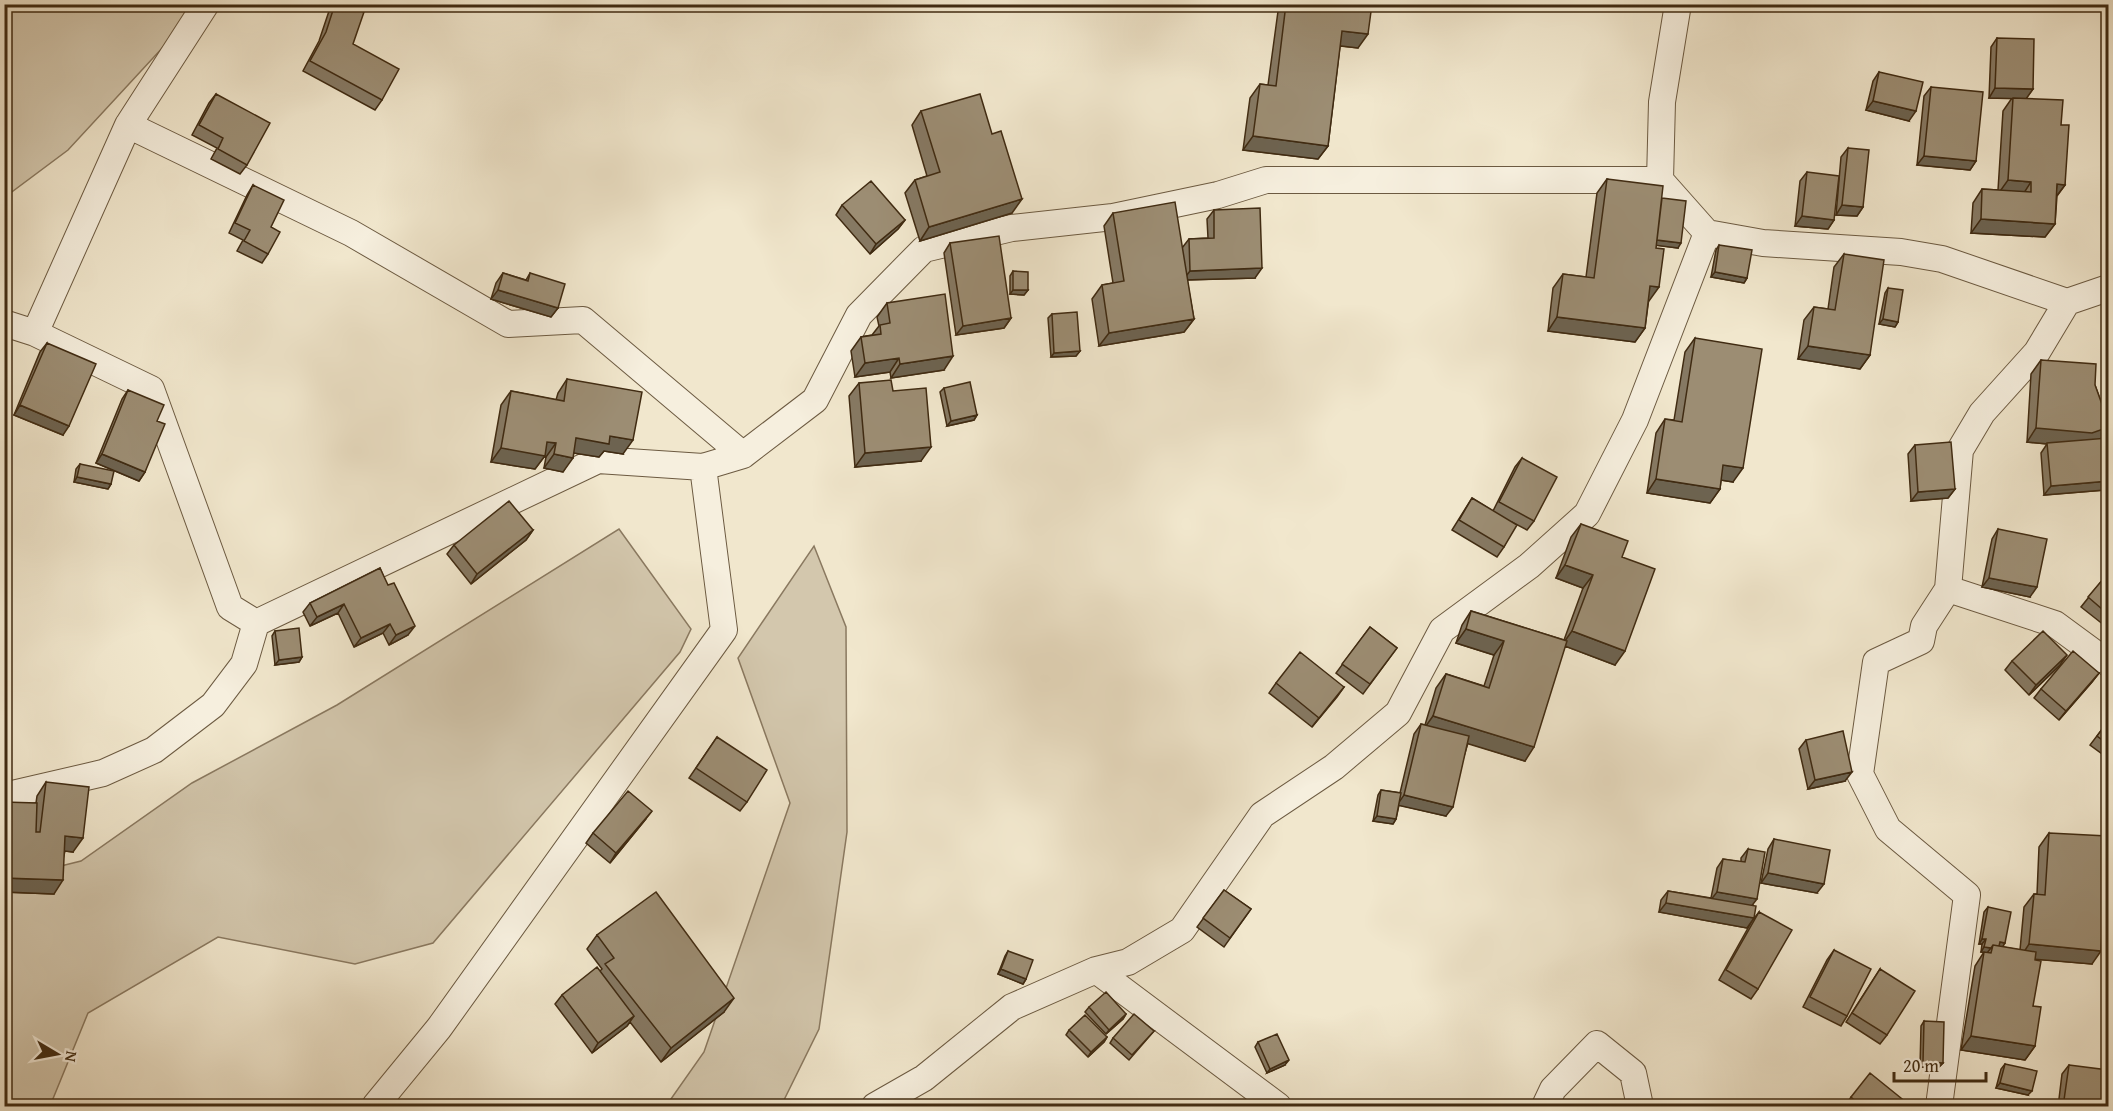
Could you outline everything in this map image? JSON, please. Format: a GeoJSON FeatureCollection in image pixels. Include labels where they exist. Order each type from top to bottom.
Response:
{"type":"FeatureCollection","features":[{"type":"Feature","properties":{"kind":"street"},"geometry":{"type":"LineString","coordinates":[[35,333],[128,125],[207,4]]}},
{"type":"Feature","properties":{"kind":"street"},"geometry":{"type":"LineString","coordinates":[[1678,4],[1662,102],[1660,180],[1707,234],[1763,243],[1901,252],[1942,259],[2067,302],[2109,288]]}},
{"type":"Feature","properties":{"kind":"street"},"geometry":{"type":"LineString","coordinates":[[128,125],[351,233],[508,324],[583,320],[743,455]]}},
{"type":"Feature","properties":{"kind":"street"},"geometry":{"type":"LineString","coordinates":[[4,796],[103,773],[154,750],[213,705],[244,664],[256,623],[598,460],[703,467],[743,455],[816,400],[859,315],[924,249],[1012,228],[1113,217],[1218,195],[1266,180],[1660,180]]}},
{"type":"Feature","properties":{"kind":"street"},"geometry":{"type":"LineString","coordinates":[[875,1107],[924,1078],[1012,1007],[1096,970],[1128,962],[1182,930],[1262,815],[1334,767],[1398,713],[1442,630],[1529,566],[1587,514],[1635,420],[1707,234]]}},
{"type":"Feature","properties":{"kind":"street"},"geometry":{"type":"LineString","coordinates":[[1941,1106],[1967,895],[1888,829],[1860,774],[1876,662],[1921,641],[1924,626],[1948,589],[1960,450],[1982,413],[2037,352],[2067,302]]}},
{"type":"Feature","properties":{"kind":"street"},"geometry":{"type":"LineString","coordinates":[[4,323],[35,333],[151,389],[230,607],[256,623]]}},
{"type":"Feature","properties":{"kind":"street"},"geometry":{"type":"LineString","coordinates":[[375,1107],[440,1029],[724,630],[703,467]]}},
{"type":"Feature","properties":{"kind":"street"},"geometry":{"type":"LineString","coordinates":[[1948,589],[2055,624],[2109,663]]}},
{"type":"Feature","properties":{"kind":"street"},"geometry":{"type":"LineString","coordinates":[[1096,970],[1278,1107]]}},
{"type":"Feature","properties":{"kind":"street"},"geometry":{"type":"LineString","coordinates":[[1545,1107],[1553,1089],[1597,1044],[1633,1073],[1640,1107]]}},
{"type":"Feature","properties":{"kind":"shaded area"},"geometry":{"type":"Polygon","coordinates":[[[5,5],[202,5],[68,150],[5,197],[5,5]]]}},
{"type":"Feature","properties":{"kind":"shaded area"},"geometry":{"type":"Polygon","coordinates":[[[619,529],[691,629],[680,652],[433,943],[355,964],[218,937],[88,1013],[50,1106],[5,1106],[4,880],[81,861],[192,783],[337,705],[619,529]]]}},
{"type":"Feature","properties":{"kind":"shaded area"},"geometry":{"type":"Polygon","coordinates":[[[814,546],[846,627],[847,832],[819,1029],[781,1106],[666,1106],[704,1052],[790,803],[738,658],[814,546]]]}},
{"type":"Feature","properties":{"kind":"building"},"geometry":{"type":"Polygon","coordinates":[[[335,4],[343,4],[364,12],[353,44],[399,69],[382,100],[310,61],[326,32],[335,4]]]}},
{"type":"Feature","properties":{"kind":"building"},"geometry":{"type":"Polygon","coordinates":[[[1286,4],[1372,4],[1368,34],[1342,31],[1328,146],[1253,136],[1260,84],[1276,86],[1286,4]]]}},
{"type":"Feature","properties":{"kind":"building"},"geometry":{"type":"Polygon","coordinates":[[[1997,38],[2034,39],[2033,89],[1995,88],[1997,38]]]}},
{"type":"Feature","properties":{"kind":"building"},"geometry":{"type":"Polygon","coordinates":[[[1879,72],[1923,82],[1916,111],[1873,101],[1879,72]]]}},
{"type":"Feature","properties":{"kind":"building"},"geometry":{"type":"Polygon","coordinates":[[[1931,87],[1983,92],[1976,161],[1924,156],[1931,87]]]}},
{"type":"Feature","properties":{"kind":"building"},"geometry":{"type":"Polygon","coordinates":[[[216,94],[270,123],[247,165],[218,149],[223,138],[199,125],[216,94]]]}},
{"type":"Feature","properties":{"kind":"building"},"geometry":{"type":"Polygon","coordinates":[[[980,94],[992,134],[1001,131],[1022,199],[929,227],[915,180],[940,172],[921,111],[980,94]]]}},
{"type":"Feature","properties":{"kind":"building"},"geometry":{"type":"Polygon","coordinates":[[[2013,98],[2063,100],[2061,125],[2069,125],[2065,185],[2057,184],[2055,224],[1981,219],[1982,189],[2031,192],[2031,182],[2008,180],[2013,98]]]}},
{"type":"Feature","properties":{"kind":"building"},"geometry":{"type":"Polygon","coordinates":[[[1848,148],[1869,150],[1863,207],[1842,205],[1848,148]]]}},
{"type":"Feature","properties":{"kind":"building"},"geometry":{"type":"Polygon","coordinates":[[[1807,172],[1839,176],[1834,220],[1802,216],[1807,172]]]}},
{"type":"Feature","properties":{"kind":"building"},"geometry":{"type":"Polygon","coordinates":[[[1607,179],[1663,186],[1656,248],[1664,249],[1659,287],[1650,286],[1645,328],[1557,317],[1563,274],[1594,278],[1607,179]]]}},
{"type":"Feature","properties":{"kind":"building"},"geometry":{"type":"Polygon","coordinates":[[[871,181],[905,220],[876,244],[842,205],[871,181]]]}},
{"type":"Feature","properties":{"kind":"building"},"geometry":{"type":"Polygon","coordinates":[[[253,185],[284,200],[271,227],[280,232],[268,254],[244,241],[250,230],[235,223],[253,185]]]}},
{"type":"Feature","properties":{"kind":"building"},"geometry":{"type":"Polygon","coordinates":[[[1662,198],[1686,201],[1681,243],[1657,240],[1662,198]]]}},
{"type":"Feature","properties":{"kind":"building"},"geometry":{"type":"Polygon","coordinates":[[[1175,202],[1194,319],[1109,333],[1102,285],[1124,281],[1113,213],[1175,202]]]}},
{"type":"Feature","properties":{"kind":"building"},"geometry":{"type":"Polygon","coordinates":[[[1260,208],[1262,268],[1190,271],[1189,239],[1214,238],[1214,210],[1260,208]]]}},
{"type":"Feature","properties":{"kind":"building"},"geometry":{"type":"Polygon","coordinates":[[[999,236],[1011,318],[963,326],[950,243],[999,236]]]}},
{"type":"Feature","properties":{"kind":"building"},"geometry":{"type":"Polygon","coordinates":[[[1719,245],[1752,250],[1747,278],[1715,272],[1719,245]]]}},
{"type":"Feature","properties":{"kind":"building"},"geometry":{"type":"Polygon","coordinates":[[[1844,254],[1884,260],[1870,355],[1808,346],[1814,307],[1835,310],[1844,254]]]}},
{"type":"Feature","properties":{"kind":"building"},"geometry":{"type":"Polygon","coordinates":[[[1013,271],[1028,272],[1028,290],[1013,290],[1013,271]]]}},
{"type":"Feature","properties":{"kind":"building"},"geometry":{"type":"Polygon","coordinates":[[[503,273],[528,281],[530,273],[565,284],[558,308],[498,290],[503,273]]]}},
{"type":"Feature","properties":{"kind":"building"},"geometry":{"type":"Polygon","coordinates":[[[1888,288],[1903,290],[1898,322],[1883,319],[1888,288]]]}},
{"type":"Feature","properties":{"kind":"building"},"geometry":{"type":"Polygon","coordinates":[[[945,294],[953,356],[900,364],[899,358],[865,363],[861,337],[881,334],[880,325],[890,323],[887,303],[945,294]]]}},
{"type":"Feature","properties":{"kind":"building"},"geometry":{"type":"Polygon","coordinates":[[[1077,312],[1080,351],[1054,353],[1052,314],[1077,312]]]}},
{"type":"Feature","properties":{"kind":"building"},"geometry":{"type":"Polygon","coordinates":[[[1695,338],[1762,349],[1743,468],[1723,465],[1720,489],[1656,479],[1665,419],[1682,422],[1695,338]]]}},
{"type":"Feature","properties":{"kind":"building"},"geometry":{"type":"Polygon","coordinates":[[[47,343],[96,364],[69,426],[20,405],[47,343]]]}},
{"type":"Feature","properties":{"kind":"building"},"geometry":{"type":"Polygon","coordinates":[[[2041,360],[2096,364],[2095,385],[2109,427],[2092,433],[2036,428],[2041,360]]]}},
{"type":"Feature","properties":{"kind":"building"},"geometry":{"type":"Polygon","coordinates":[[[567,379],[642,392],[633,440],[610,436],[609,444],[576,438],[573,458],[554,454],[556,443],[547,442],[545,456],[501,448],[511,391],[564,401],[567,379]]]}},
{"type":"Feature","properties":{"kind":"building"},"geometry":{"type":"Polygon","coordinates":[[[891,380],[893,391],[926,388],[931,447],[865,453],[859,383],[891,380]]]}},
{"type":"Feature","properties":{"kind":"building"},"geometry":{"type":"Polygon","coordinates":[[[970,382],[977,415],[951,421],[944,388],[970,382]]]}},
{"type":"Feature","properties":{"kind":"building"},"geometry":{"type":"Polygon","coordinates":[[[128,390],[164,405],[157,421],[165,424],[145,472],[102,454],[128,390]]]}},
{"type":"Feature","properties":{"kind":"building"},"geometry":{"type":"Polygon","coordinates":[[[2108,438],[2109,481],[2051,486],[2047,443],[2108,438]]]}},
{"type":"Feature","properties":{"kind":"building"},"geometry":{"type":"Polygon","coordinates":[[[1951,442],[1955,489],[1918,492],[1915,445],[1951,442]]]}},
{"type":"Feature","properties":{"kind":"building"},"geometry":{"type":"Polygon","coordinates":[[[1522,458],[1557,477],[1534,521],[1499,502],[1522,458]]]}},
{"type":"Feature","properties":{"kind":"building"},"geometry":{"type":"Polygon","coordinates":[[[80,464],[114,471],[111,484],[77,477],[80,464]]]}},
{"type":"Feature","properties":{"kind":"building"},"geometry":{"type":"Polygon","coordinates":[[[1472,498],[1517,525],[1504,547],[1459,520],[1472,498]]]}},
{"type":"Feature","properties":{"kind":"building"},"geometry":{"type":"Polygon","coordinates":[[[509,501],[533,530],[477,574],[454,545],[509,501]]]}},
{"type":"Feature","properties":{"kind":"building"},"geometry":{"type":"Polygon","coordinates":[[[1581,524],[1628,541],[1622,557],[1655,569],[1625,651],[1572,631],[1593,575],[1565,565],[1581,524]]]}},
{"type":"Feature","properties":{"kind":"building"},"geometry":{"type":"Polygon","coordinates":[[[1998,529],[2047,539],[2037,587],[1989,578],[1998,529]]]}},
{"type":"Feature","properties":{"kind":"building"},"geometry":{"type":"Polygon","coordinates":[[[380,568],[388,585],[394,583],[415,626],[396,635],[390,624],[361,638],[344,604],[317,617],[310,603],[380,568]]]}},
{"type":"Feature","properties":{"kind":"building"},"geometry":{"type":"Polygon","coordinates":[[[2109,572],[2109,615],[2088,597],[2109,572]]]}},
{"type":"Feature","properties":{"kind":"building"},"geometry":{"type":"Polygon","coordinates":[[[1471,611],[1567,641],[1534,747],[1433,716],[1446,674],[1489,688],[1504,641],[1466,629],[1471,611]]]}},
{"type":"Feature","properties":{"kind":"building"},"geometry":{"type":"Polygon","coordinates":[[[1370,627],[1397,648],[1370,684],[1342,664],[1370,627]]]}},
{"type":"Feature","properties":{"kind":"building"},"geometry":{"type":"Polygon","coordinates":[[[299,628],[302,657],[279,660],[275,631],[299,628]]]}},
{"type":"Feature","properties":{"kind":"building"},"geometry":{"type":"Polygon","coordinates":[[[2043,631],[2067,655],[2036,685],[2012,661],[2043,631]]]}},
{"type":"Feature","properties":{"kind":"building"},"geometry":{"type":"Polygon","coordinates":[[[2073,651],[2099,673],[2066,711],[2041,689],[2073,651]]]}},
{"type":"Feature","properties":{"kind":"building"},"geometry":{"type":"Polygon","coordinates":[[[1300,652],[1344,687],[1319,718],[1276,683],[1300,652]]]}},
{"type":"Feature","properties":{"kind":"building"},"geometry":{"type":"Polygon","coordinates":[[[2109,720],[2109,745],[2097,736],[2109,720]]]}},
{"type":"Feature","properties":{"kind":"building"},"geometry":{"type":"Polygon","coordinates":[[[1421,724],[1469,736],[1453,807],[1404,795],[1421,724]]]}},
{"type":"Feature","properties":{"kind":"building"},"geometry":{"type":"Polygon","coordinates":[[[1843,731],[1852,772],[1815,780],[1806,740],[1843,731]]]}},
{"type":"Feature","properties":{"kind":"building"},"geometry":{"type":"Polygon","coordinates":[[[717,737],[767,770],[747,802],[696,768],[717,737]]]}},
{"type":"Feature","properties":{"kind":"building"},"geometry":{"type":"Polygon","coordinates":[[[46,782],[89,787],[83,838],[65,836],[63,880],[4,878],[4,802],[37,803],[36,832],[40,832],[46,782]]]}},
{"type":"Feature","properties":{"kind":"building"},"geometry":{"type":"Polygon","coordinates":[[[1381,790],[1401,793],[1396,819],[1377,816],[1381,790]]]}},
{"type":"Feature","properties":{"kind":"building"},"geometry":{"type":"Polygon","coordinates":[[[628,791],[652,811],[616,853],[593,833],[628,791]]]}},
{"type":"Feature","properties":{"kind":"building"},"geometry":{"type":"Polygon","coordinates":[[[2049,833],[2107,836],[2101,951],[2029,944],[2034,894],[2045,895],[2049,833]]]}},
{"type":"Feature","properties":{"kind":"building"},"geometry":{"type":"Polygon","coordinates":[[[1774,839],[1830,850],[1824,884],[1768,873],[1774,839]]]}},
{"type":"Feature","properties":{"kind":"building"},"geometry":{"type":"Polygon","coordinates":[[[1748,849],[1765,852],[1757,899],[1717,892],[1723,859],[1745,862],[1748,849]]]}},
{"type":"Feature","properties":{"kind":"building"},"geometry":{"type":"Polygon","coordinates":[[[1224,890],[1251,909],[1230,938],[1203,918],[1224,890]]]}},
{"type":"Feature","properties":{"kind":"building"},"geometry":{"type":"Polygon","coordinates":[[[1668,891],[1756,906],[1754,918],[1666,903],[1668,891]]]}},
{"type":"Feature","properties":{"kind":"building"},"geometry":{"type":"Polygon","coordinates":[[[656,892],[734,998],[671,1048],[605,964],[614,958],[597,935],[656,892]]]}},
{"type":"Feature","properties":{"kind":"building"},"geometry":{"type":"Polygon","coordinates":[[[1988,907],[2011,912],[2005,943],[2000,942],[1999,946],[1993,945],[1991,948],[1984,947],[1986,939],[1982,939],[1988,907]]]}},
{"type":"Feature","properties":{"kind":"building"},"geometry":{"type":"Polygon","coordinates":[[[1759,912],[1792,930],[1758,989],[1726,970],[1759,912]]]}},
{"type":"Feature","properties":{"kind":"building"},"geometry":{"type":"Polygon","coordinates":[[[1993,945],[2036,952],[2035,960],[2041,961],[2033,1006],[2041,1007],[2035,1046],[1971,1036],[1984,952],[1991,953],[1993,945]]]}},
{"type":"Feature","properties":{"kind":"building"},"geometry":{"type":"Polygon","coordinates":[[[1834,950],[1871,969],[1847,1016],[1810,997],[1834,950]]]}},
{"type":"Feature","properties":{"kind":"building"},"geometry":{"type":"Polygon","coordinates":[[[1008,951],[1033,960],[1026,979],[1001,969],[1008,951]]]}},
{"type":"Feature","properties":{"kind":"building"},"geometry":{"type":"Polygon","coordinates":[[[597,967],[634,1016],[598,1043],[562,995],[597,967]]]}},
{"type":"Feature","properties":{"kind":"building"},"geometry":{"type":"Polygon","coordinates":[[[1880,969],[1915,991],[1887,1035],[1852,1013],[1880,969]]]}},
{"type":"Feature","properties":{"kind":"building"},"geometry":{"type":"Polygon","coordinates":[[[1106,992],[1126,1014],[1109,1030],[1089,1007],[1106,992]]]}},
{"type":"Feature","properties":{"kind":"building"},"geometry":{"type":"Polygon","coordinates":[[[1134,1014],[1154,1031],[1132,1055],[1113,1038],[1134,1014]]]}},
{"type":"Feature","properties":{"kind":"building"},"geometry":{"type":"Polygon","coordinates":[[[1085,1015],[1107,1037],[1091,1052],[1069,1030],[1085,1015]]]}},
{"type":"Feature","properties":{"kind":"building"},"geometry":{"type":"Polygon","coordinates":[[[1924,1021],[1944,1022],[1943,1063],[1923,1062],[1924,1021]]]}},
{"type":"Feature","properties":{"kind":"building"},"geometry":{"type":"Polygon","coordinates":[[[1277,1034],[1289,1060],[1270,1069],[1258,1042],[1277,1034]]]}},
{"type":"Feature","properties":{"kind":"building"},"geometry":{"type":"Polygon","coordinates":[[[2005,1064],[2037,1071],[2032,1091],[2000,1083],[2005,1064]]]}},
{"type":"Feature","properties":{"kind":"building"},"geometry":{"type":"Polygon","coordinates":[[[2069,1065],[2108,1070],[2103,1107],[2063,1107],[2069,1065]]]}},
{"type":"Feature","properties":{"kind":"building"},"geometry":{"type":"Polygon","coordinates":[[[1870,1073],[1912,1107],[1861,1107],[1851,1097],[1870,1073]]]}}]}
